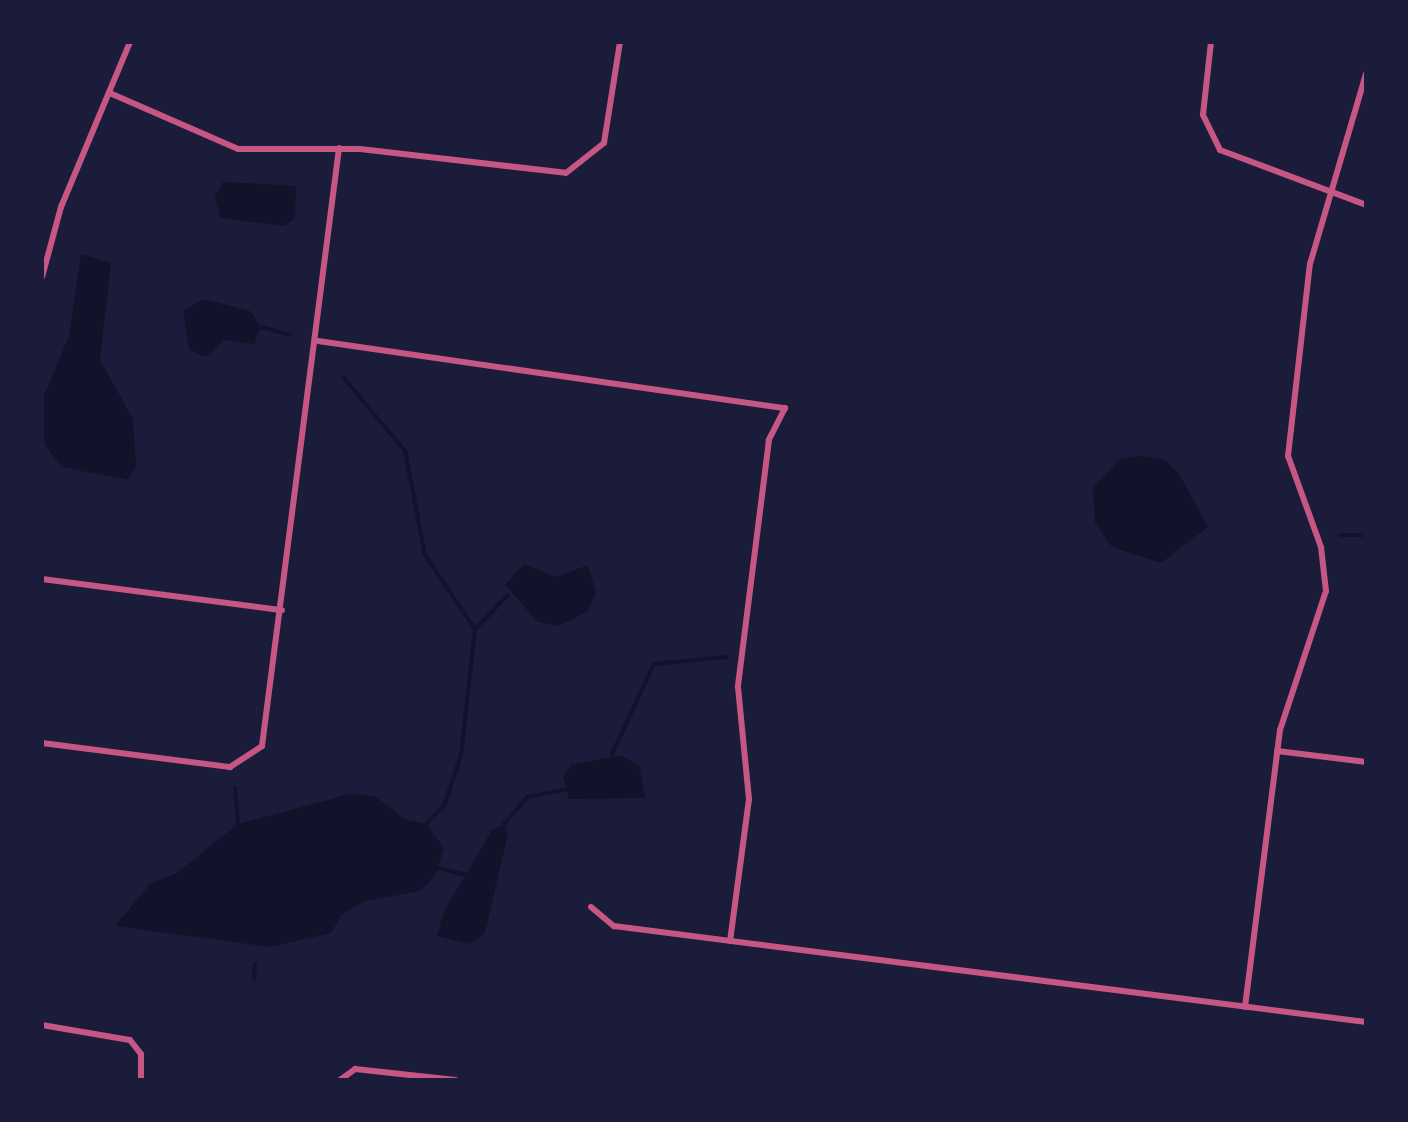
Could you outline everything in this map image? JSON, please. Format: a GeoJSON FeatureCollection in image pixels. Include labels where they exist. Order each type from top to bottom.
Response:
{"type":"FeatureCollection","features":[{"type":"Feature","properties":{"kind":"street"},"geometry":{"type":"LineString","coordinates":[[42,277],[70,184],[112,94],[130,42]]}},
{"type":"Feature","properties":{"kind":"street"},"geometry":{"type":"LineString","coordinates":[[112,94],[238,149],[339,148],[550,173],[579,169],[604,143],[620,42]]}},
{"type":"Feature","properties":{"kind":"street"},"geometry":{"type":"LineString","coordinates":[[1211,42],[1203,115],[1220,150],[1329,194],[1366,205]]}},
{"type":"Feature","properties":{"kind":"street"},"geometry":{"type":"LineString","coordinates":[[1245,1007],[1277,751],[1286,703],[1326,591],[1321,547],[1293,481],[1288,437],[1310,264],[1366,74]]}},
{"type":"Feature","properties":{"kind":"street"},"geometry":{"type":"LineString","coordinates":[[42,743],[216,767],[252,757],[265,736],[318,341],[339,148]]}},
{"type":"Feature","properties":{"kind":"street"},"geometry":{"type":"LineString","coordinates":[[318,341],[785,408],[769,440],[738,687],[749,799],[730,941]]}},
{"type":"Feature","properties":{"kind":"street"},"geometry":{"type":"LineString","coordinates":[[42,579],[282,610]]}},
{"type":"Feature","properties":{"kind":"street"},"geometry":{"type":"LineString","coordinates":[[1277,751],[1366,762]]}},
{"type":"Feature","properties":{"kind":"street"},"geometry":{"type":"LineString","coordinates":[[591,907],[614,926],[1366,1022]]}},
{"type":"Feature","properties":{"kind":"street"},"geometry":{"type":"LineString","coordinates":[[42,1025],[117,1035],[137,1047],[141,1080]]}},
{"type":"Feature","properties":{"kind":"street"},"geometry":{"type":"LineString","coordinates":[[340,1080],[355,1069],[455,1080]]}},
{"type":"Feature","properties":{"kind":"shaded area"},"geometry":{"type":"Polygon","coordinates":[[[223,182],[296,186],[295,219],[284,226],[220,218],[215,196],[223,182]]]}},
{"type":"Feature","properties":{"kind":"shaded area"},"geometry":{"type":"Polygon","coordinates":[[[81,254],[111,263],[100,360],[133,419],[136,466],[128,480],[62,467],[42,441],[42,401],[69,336],[81,254]]]}},
{"type":"Feature","properties":{"kind":"shaded area"},"geometry":{"type":"Polygon","coordinates":[[[203,299],[250,311],[261,327],[254,344],[224,340],[206,357],[189,350],[183,311],[203,299]]]}},
{"type":"Feature","properties":{"kind":"shaded area"},"geometry":{"type":"Polygon","coordinates":[[[1142,456],[1165,460],[1179,474],[1208,527],[1161,563],[1112,547],[1095,523],[1093,487],[1120,459],[1142,456]]]}},
{"type":"Feature","properties":{"kind":"shaded area"},"geometry":{"type":"Polygon","coordinates":[[[524,564],[556,577],[588,565],[596,593],[587,612],[558,626],[538,622],[505,585],[524,564]]]}},
{"type":"Feature","properties":{"kind":"shaded area"},"geometry":{"type":"Polygon","coordinates":[[[620,755],[639,765],[645,798],[569,799],[563,777],[571,765],[620,755]]]}},
{"type":"Feature","properties":{"kind":"shaded area"},"geometry":{"type":"Polygon","coordinates":[[[350,794],[375,796],[404,819],[426,824],[444,848],[435,876],[420,891],[365,901],[342,914],[331,933],[270,947],[115,926],[150,884],[177,873],[238,824],[350,794]]]}},
{"type":"Feature","properties":{"kind":"shaded area"},"geometry":{"type":"Polygon","coordinates":[[[503,825],[508,833],[485,933],[469,944],[437,936],[444,911],[492,830],[503,825]]]}},
{"type":"Feature","properties":{"kind":"waterway"},"geometry":{"type":"LineString","coordinates":[[261,327],[290,335]]}},
{"type":"Feature","properties":{"kind":"waterway"},"geometry":{"type":"LineString","coordinates":[[343,377],[405,451],[425,555],[475,629],[461,755],[444,806],[426,824]]}},
{"type":"Feature","properties":{"kind":"waterway"},"geometry":{"type":"LineString","coordinates":[[1341,535],[1366,535]]}},
{"type":"Feature","properties":{"kind":"waterway"},"geometry":{"type":"LineString","coordinates":[[475,629],[508,595]]}},
{"type":"Feature","properties":{"kind":"waterway"},"geometry":{"type":"LineString","coordinates":[[612,754],[654,664],[727,657]]}},
{"type":"Feature","properties":{"kind":"waterway"},"geometry":{"type":"LineString","coordinates":[[235,788],[238,824]]}},
{"type":"Feature","properties":{"kind":"waterway"},"geometry":{"type":"LineString","coordinates":[[503,825],[527,797],[564,790]]}},
{"type":"Feature","properties":{"kind":"waterway"},"geometry":{"type":"LineString","coordinates":[[438,868],[466,875]]}},
{"type":"Feature","properties":{"kind":"waterway"},"geometry":{"type":"LineString","coordinates":[[254,978],[255,964]]}}]}
